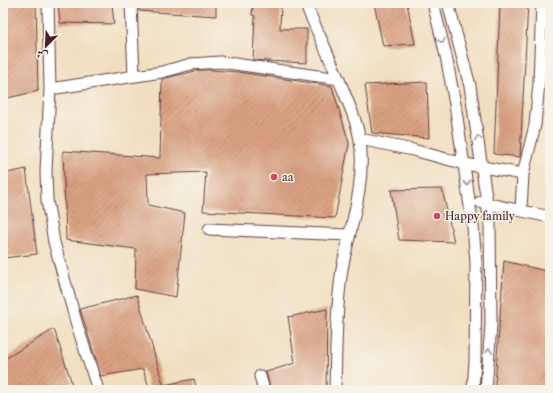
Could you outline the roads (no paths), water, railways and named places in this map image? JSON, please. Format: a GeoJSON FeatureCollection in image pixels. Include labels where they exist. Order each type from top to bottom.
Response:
{"type":"FeatureCollection","features":[{"type":"Feature","properties":{"kind":"street"},"geometry":{"type":"LineString","coordinates":[[48,3],[50,89],[46,171],[47,200],[54,242],[77,326],[98,390]]}},
{"type":"Feature","properties":{"kind":"street"},"geometry":{"type":"LineString","coordinates":[[131,3],[134,76]]}},
{"type":"Feature","properties":{"kind":"street"},"geometry":{"type":"LineString","coordinates":[[305,3],[351,107],[360,139],[362,156],[361,176],[342,269],[338,300],[335,390]]}},
{"type":"Feature","properties":{"kind":"street"},"geometry":{"type":"LineString","coordinates":[[433,3],[448,63],[470,200],[476,262],[475,361],[473,390]]}},
{"type":"Feature","properties":{"kind":"street"},"geometry":{"type":"LineString","coordinates":[[448,3],[470,86],[483,167],[490,224],[492,325],[486,389]]}},
{"type":"Feature","properties":{"kind":"street"},"geometry":{"type":"LineString","coordinates":[[521,210],[523,174],[535,124],[539,83],[542,3]]}},
{"type":"Feature","properties":{"kind":"street"},"geometry":{"type":"LineString","coordinates":[[50,89],[162,72],[191,64],[220,62],[339,79]]}},
{"type":"Feature","properties":{"kind":"street"},"geometry":{"type":"LineString","coordinates":[[360,139],[413,150],[465,164],[523,174]]}},
{"type":"Feature","properties":{"kind":"street"},"geometry":{"type":"LineString","coordinates":[[470,200],[550,217]]}},
{"type":"Feature","properties":{"kind":"street"},"geometry":{"type":"LineString","coordinates":[[209,229],[350,235]]}},
{"type":"Feature","properties":{"kind":"street"},"geometry":{"type":"LineString","coordinates":[[475,306],[492,308]]}},
{"type":"Feature","properties":{"kind":"street"},"geometry":{"type":"LineString","coordinates":[[260,376],[264,390]]}},
{"type":"Feature","properties":{"kind":"place","name":"aa"},"geometry":{"type":"Point","coordinates":[274,177]}},
{"type":"Feature","properties":{"kind":"place","name":"Happy family"},"geometry":{"type":"Point","coordinates":[437,216]}}]}
